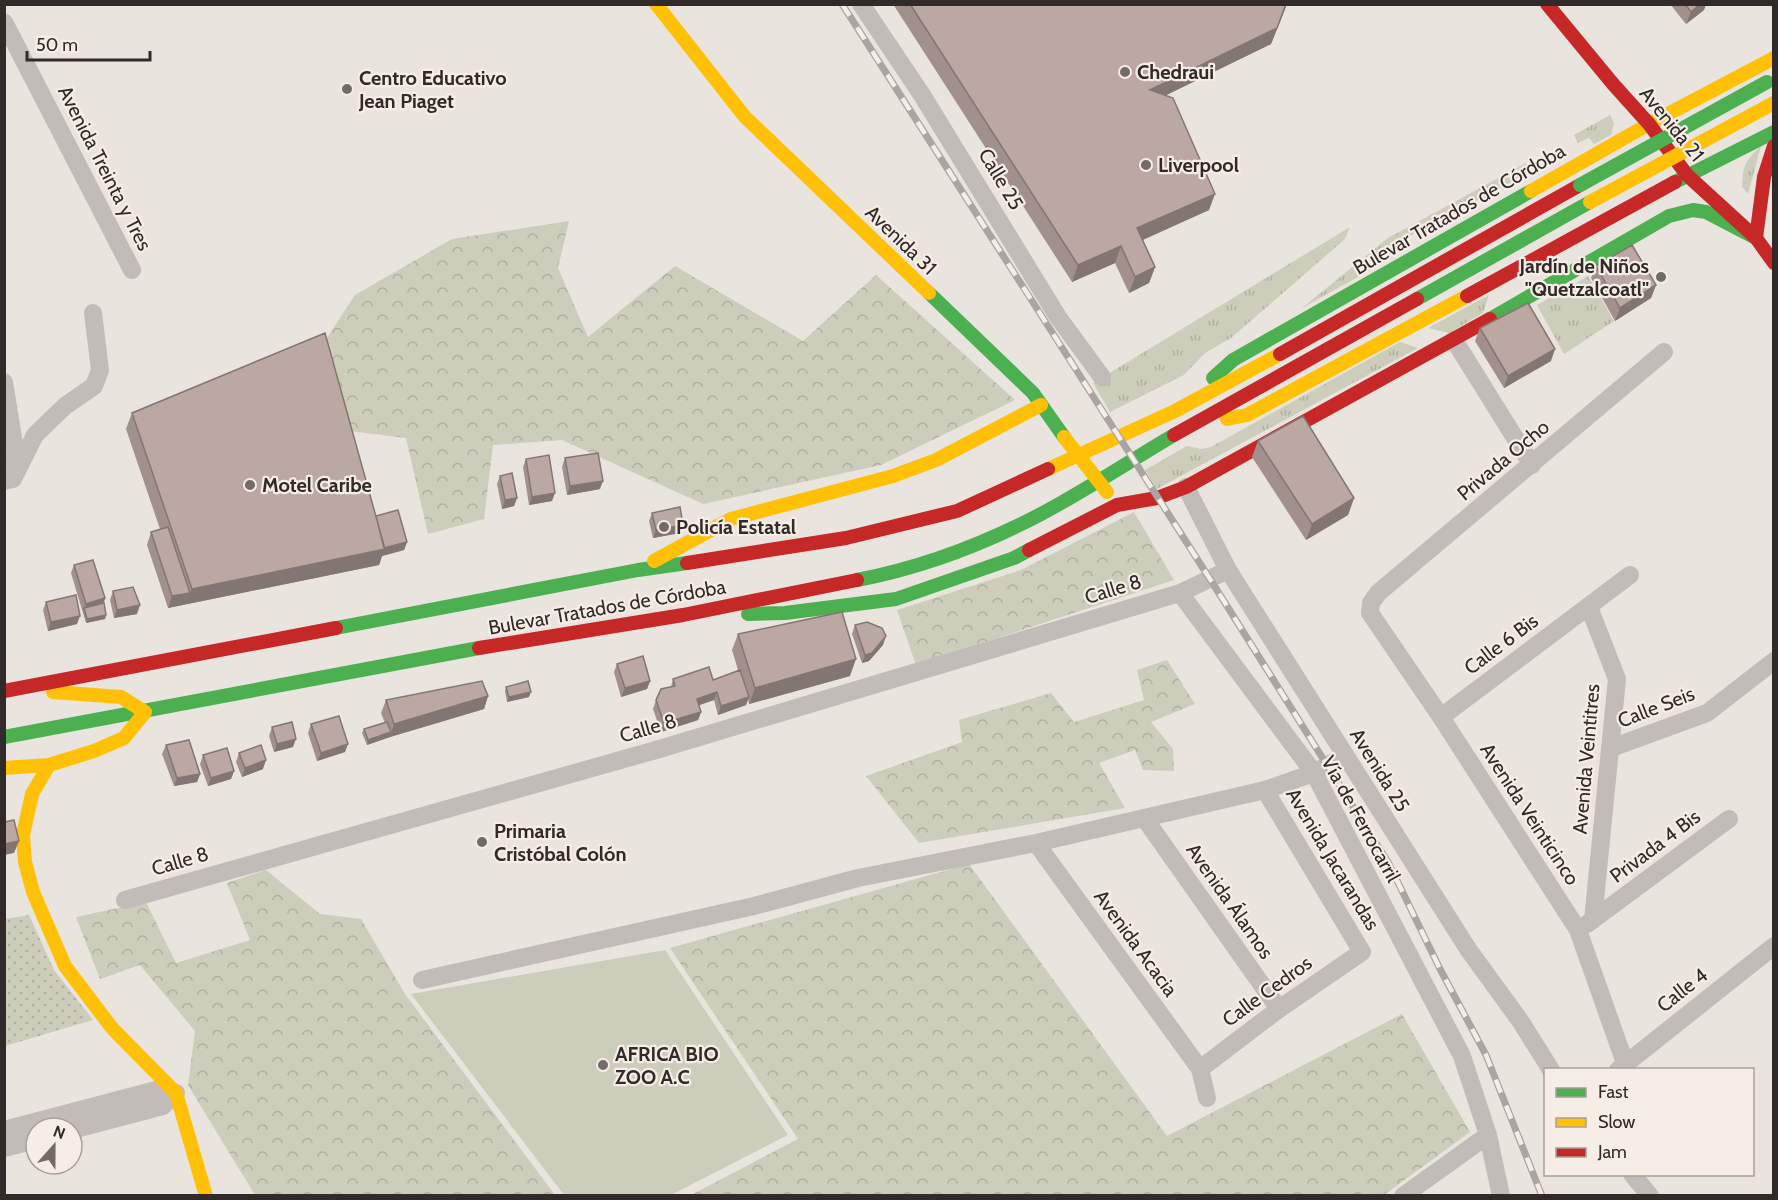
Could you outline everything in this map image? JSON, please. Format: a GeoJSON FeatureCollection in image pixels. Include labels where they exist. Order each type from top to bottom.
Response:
{"type":"FeatureCollection","features":[{"type":"Feature","properties":{"kind":"main road","name":"Avenida 31"},"geometry":{"type":"LineString","coordinates":[[656,4],[745,117],[1033,393],[1117,505]]}},
{"type":"Feature","properties":{"kind":"main road","name":"Avenida 21"},"geometry":{"type":"LineString","coordinates":[[1547,4],[1649,124],[1687,175],[1756,238],[1773,263]]}},
{"type":"Feature","properties":{"kind":"main road","name":"Bulevar Tratados de Córdoba"},"geometry":{"type":"LineString","coordinates":[[1174,411],[1233,360],[1649,124],[1773,58]]}},
{"type":"Feature","properties":{"kind":"main road","name":"Bulevar Tratados de Córdoba"},"geometry":{"type":"LineString","coordinates":[[8,691],[638,570],[846,538],[957,511],[1174,411],[1269,361],[1770,80]]}},
{"type":"Feature","properties":{"kind":"main road","name":"Bulevar Tratados de Córdoba"},"geometry":{"type":"LineString","coordinates":[[4,736],[145,712],[414,659],[683,615],[874,577],[958,551],[1040,514],[1186,428],[1590,202],[1773,103]]}},
{"type":"Feature","properties":{"kind":"main road"},"geometry":{"type":"LineString","coordinates":[[1649,124],[1711,169]]}},
{"type":"Feature","properties":{"kind":"main road","name":"Bulevar Tratados de Córdoba"},"geometry":{"type":"LineString","coordinates":[[1186,428],[1247,415],[1404,330],[1502,295],[1687,175],[1711,169],[1773,132]]}},
{"type":"Feature","properties":{"kind":"main road"},"geometry":{"type":"LineString","coordinates":[[1756,238],[1764,177],[1773,146]]}},
{"type":"Feature","properties":{"kind":"main road"},"geometry":{"type":"LineString","coordinates":[[1726,192],[1756,238]]}},
{"type":"Feature","properties":{"kind":"main road"},"geometry":{"type":"LineString","coordinates":[[683,615],[785,613],[896,599],[1014,558],[1117,505],[1157,498],[1186,486],[1454,339],[1502,295],[1669,216],[1693,210],[1706,212],[1756,238]]}},
{"type":"Feature","properties":{"kind":"main road"},"geometry":{"type":"LineString","coordinates":[[1404,330],[1454,339]]}},
{"type":"Feature","properties":{"kind":"main road"},"geometry":{"type":"LineString","coordinates":[[638,570],[731,519],[904,472],[936,460],[1041,405]]}},
{"type":"Feature","properties":{"kind":"main road"},"geometry":{"type":"LineString","coordinates":[[4,768],[49,765],[94,751],[124,738],[145,712],[121,697],[8,691]]}},
{"type":"Feature","properties":{"kind":"main road"},"geometry":{"type":"LineString","coordinates":[[49,765],[32,794],[23,835],[25,862],[33,892],[65,966],[112,1028],[176,1093],[207,1196]]}},
{"type":"Feature","properties":{"kind":"street","name":"Calle 25"},"geometry":{"type":"LineString","coordinates":[[861,4],[922,95],[1058,317],[1102,377]]}},
{"type":"Feature","properties":{"kind":"street","name":"Avenida Treinta y Tres"},"geometry":{"type":"LineString","coordinates":[[4,22],[132,270]]}},
{"type":"Feature","properties":{"kind":"street"},"geometry":{"type":"LineString","coordinates":[[9,471],[35,435],[65,406],[94,386],[100,370],[93,313]]}},
{"type":"Feature","properties":{"kind":"street"},"geometry":{"type":"LineString","coordinates":[[1454,339],[1532,465]]}},
{"type":"Feature","properties":{"kind":"street","name":"Privada Ocho"},"geometry":{"type":"LineString","coordinates":[[1371,603],[1378,593],[1664,352]]}},
{"type":"Feature","properties":{"kind":"street"},"geometry":{"type":"LineString","coordinates":[[4,382],[9,471]]}},
{"type":"Feature","properties":{"kind":"street","name":"Avenida 25"},"geometry":{"type":"LineString","coordinates":[[1186,486],[1228,570],[1344,756],[1468,950],[1521,1022],[1550,1068]]}},
{"type":"Feature","properties":{"kind":"street"},"geometry":{"type":"LineString","coordinates":[[1180,593],[1228,570]]}},
{"type":"Feature","properties":{"kind":"street","name":"Calle 6 Bis"},"geometry":{"type":"LineString","coordinates":[[1441,717],[1630,575]]}},
{"type":"Feature","properties":{"kind":"street","name":"Vía de Ferrocarril"},"geometry":{"type":"LineString","coordinates":[[1180,593],[1314,773],[1462,1056],[1488,1135],[1501,1196]]}},
{"type":"Feature","properties":{"kind":"street","name":"Calle 8"},"geometry":{"type":"LineString","coordinates":[[125,900],[656,750],[1180,593]]}},
{"type":"Feature","properties":{"kind":"street","name":"Avenida Veinticinco"},"geometry":{"type":"LineString","coordinates":[[1371,603],[1370,613],[1586,925],[1622,1066]]}},
{"type":"Feature","properties":{"kind":"street","name":"Avenida Veintitres"},"geometry":{"type":"LineString","coordinates":[[1586,925],[1611,748],[1617,679],[1588,607]]}},
{"type":"Feature","properties":{"kind":"street","name":"Calle Seis"},"geometry":{"type":"LineString","coordinates":[[1611,748],[1707,713],[1773,662]]}},
{"type":"Feature","properties":{"kind":"street"},"geometry":{"type":"LineString","coordinates":[[422,980],[754,906],[858,878],[1036,843],[1265,790],[1314,773],[1344,756]]}},
{"type":"Feature","properties":{"kind":"street","name":"Avenida Jacarandas"},"geometry":{"type":"LineString","coordinates":[[1265,790],[1362,952]]}},
{"type":"Feature","properties":{"kind":"street","name":"Avenida Álamos"},"geometry":{"type":"LineString","coordinates":[[1145,819],[1279,1009]]}},
{"type":"Feature","properties":{"kind":"street","name":"Privada 4 Bis"},"geometry":{"type":"LineString","coordinates":[[1586,925],[1729,819]]}},
{"type":"Feature","properties":{"kind":"street","name":"Avenida Acacia"},"geometry":{"type":"LineString","coordinates":[[1036,843],[1200,1069]]}},
{"type":"Feature","properties":{"kind":"street","name":"Calle 4"},"geometry":{"type":"LineString","coordinates":[[1622,1066],[1773,946]]}},
{"type":"Feature","properties":{"kind":"street","name":"Calle Cedros"},"geometry":{"type":"LineString","coordinates":[[1200,1069],[1279,1009],[1362,952]]}},
{"type":"Feature","properties":{"kind":"street"},"geometry":{"type":"LineString","coordinates":[[1200,1069],[1207,1098]]}},
{"type":"Feature","properties":{"kind":"street"},"geometry":{"type":"LineString","coordinates":[[4,1130],[156,1090],[176,1093]]}},
{"type":"Feature","properties":{"kind":"street"},"geometry":{"type":"LineString","coordinates":[[84,1127],[163,1106],[176,1093]]}},
{"type":"Feature","properties":{"kind":"street"},"geometry":{"type":"LineString","coordinates":[[1403,1196],[1488,1135]]}},
{"type":"Feature","properties":{"kind":"street"},"geometry":{"type":"LineString","coordinates":[[4,1148],[24,1143]]}},
{"type":"Feature","properties":{"kind":"street"},"geometry":{"type":"LineString","coordinates":[[1634,1176],[1650,1196]]}},
{"type":"Feature","properties":{"kind":"green space"},"geometry":{"type":"Polygon","coordinates":[[[1610,115],[1614,123],[1611,135],[1594,144],[1589,138],[1578,143],[1574,135],[1610,115]]]}},
{"type":"Feature","properties":{"kind":"green space"},"geometry":{"type":"Polygon","coordinates":[[[1761,146],[1748,194],[1742,187],[1744,168],[1761,146]]]}},
{"type":"Feature","properties":{"kind":"green space"},"geometry":{"type":"Polygon","coordinates":[[[1526,163],[1530,172],[1399,242],[1392,258],[1302,308],[1388,238],[1526,163]]]}},
{"type":"Feature","properties":{"kind":"green space"},"geometry":{"type":"Polygon","coordinates":[[[569,221],[558,268],[588,337],[675,266],[803,341],[876,275],[1015,400],[881,465],[703,504],[562,440],[493,445],[484,519],[428,534],[406,438],[341,430],[319,350],[355,295],[452,239],[569,221]]]}},
{"type":"Feature","properties":{"kind":"green space"},"geometry":{"type":"Polygon","coordinates":[[[1350,227],[1345,239],[1231,338],[1205,353],[1184,375],[1110,412],[1093,383],[1350,227]]]}},
{"type":"Feature","properties":{"kind":"green space"},"geometry":{"type":"Polygon","coordinates":[[[1588,276],[1614,321],[1564,354],[1537,305],[1588,276]]]}},
{"type":"Feature","properties":{"kind":"green space"},"geometry":{"type":"Polygon","coordinates":[[[1489,295],[1483,313],[1449,333],[1428,328],[1489,295]]]}},
{"type":"Feature","properties":{"kind":"green space"},"geometry":{"type":"Polygon","coordinates":[[[1400,342],[1418,348],[1157,489],[1145,470],[1187,446],[1201,449],[1211,447],[1400,342]]]}},
{"type":"Feature","properties":{"kind":"green space"},"geometry":{"type":"Polygon","coordinates":[[[1134,512],[1174,580],[916,665],[897,610],[1021,570],[1134,512]]]}},
{"type":"Feature","properties":{"kind":"green space"},"geometry":{"type":"Polygon","coordinates":[[[1167,660],[1195,704],[1151,722],[1173,749],[1174,771],[1143,770],[1135,750],[1099,763],[1125,808],[919,843],[866,776],[962,742],[959,720],[1051,693],[1074,722],[1144,700],[1137,670],[1167,660]]]}},
{"type":"Feature","properties":{"kind":"green space"},"geometry":{"type":"Polygon","coordinates":[[[969,864],[1167,1136],[1402,1014],[1470,1132],[1384,1195],[691,1195],[798,1139],[670,948],[969,864]]]}},
{"type":"Feature","properties":{"kind":"green space"},"geometry":{"type":"Polygon","coordinates":[[[266,870],[320,914],[361,919],[405,994],[555,1195],[255,1195],[188,1085],[195,1031],[140,965],[100,979],[76,917],[146,902],[176,963],[250,940],[227,883],[266,870]]]}},
{"type":"Feature","properties":{"kind":"green space"},"geometry":{"type":"Polygon","coordinates":[[[29,915],[54,970],[93,1020],[5,1046],[5,919],[29,915]]]}},
{"type":"Feature","properties":{"kind":"green space","name":"AFRICA BIO ZOO A.C"},"geometry":{"type":"Polygon","coordinates":[[[665,950],[788,1135],[671,1195],[564,1195],[411,994],[665,950]]]}},
{"type":"Feature","properties":{"kind":"building"},"geometry":{"type":"Polygon","coordinates":[[[910,4],[1286,4],[1277,28],[1150,90],[1173,98],[1215,194],[1137,228],[1155,267],[1135,277],[1121,246],[1078,265],[910,4]]]}},
{"type":"Feature","properties":{"kind":"building"},"geometry":{"type":"Polygon","coordinates":[[[1685,4],[1700,4],[1691,12],[1685,4]]]}},
{"type":"Feature","properties":{"kind":"building"},"geometry":{"type":"Polygon","coordinates":[[[1632,245],[1656,285],[1620,308],[1596,266],[1632,245]]]}},
{"type":"Feature","properties":{"kind":"building"},"geometry":{"type":"Polygon","coordinates":[[[1528,303],[1555,349],[1508,376],[1480,328],[1528,303]]]}},
{"type":"Feature","properties":{"kind":"building","name":"Motel Caribe"},"geometry":{"type":"Polygon","coordinates":[[[325,333],[385,549],[192,589],[132,413],[325,333]]]}},
{"type":"Feature","properties":{"kind":"building"},"geometry":{"type":"Polygon","coordinates":[[[1303,416],[1354,498],[1312,524],[1258,441],[1303,416]]]}},
{"type":"Feature","properties":{"kind":"building"},"geometry":{"type":"Polygon","coordinates":[[[598,453],[603,481],[570,486],[565,458],[598,453]]]}},
{"type":"Feature","properties":{"kind":"building"},"geometry":{"type":"Polygon","coordinates":[[[549,455],[555,493],[532,497],[526,459],[549,455]]]}},
{"type":"Feature","properties":{"kind":"building"},"geometry":{"type":"Polygon","coordinates":[[[512,473],[517,498],[505,500],[500,476],[512,473]]]}},
{"type":"Feature","properties":{"kind":"building"},"geometry":{"type":"Polygon","coordinates":[[[680,507],[683,525],[656,530],[652,513],[680,507]]]}},
{"type":"Feature","properties":{"kind":"building"},"geometry":{"type":"Polygon","coordinates":[[[398,510],[407,542],[384,548],[376,516],[398,510]]]}},
{"type":"Feature","properties":{"kind":"building"},"geometry":{"type":"Polygon","coordinates":[[[168,527],[190,593],[172,596],[151,532],[168,527]]]}},
{"type":"Feature","properties":{"kind":"building"},"geometry":{"type":"Polygon","coordinates":[[[93,560],[105,598],[86,604],[74,565],[93,560]]]}},
{"type":"Feature","properties":{"kind":"building"},"geometry":{"type":"Polygon","coordinates":[[[133,587],[140,605],[117,610],[113,591],[133,587]]]}},
{"type":"Feature","properties":{"kind":"building"},"geometry":{"type":"Polygon","coordinates":[[[76,595],[80,616],[51,622],[46,602],[76,595]]]}},
{"type":"Feature","properties":{"kind":"building"},"geometry":{"type":"Polygon","coordinates":[[[104,603],[106,615],[87,619],[84,608],[104,603]]]}},
{"type":"Feature","properties":{"kind":"building"},"geometry":{"type":"Polygon","coordinates":[[[842,612],[856,659],[755,688],[738,634],[842,612]]]}},
{"type":"Feature","properties":{"kind":"building"},"geometry":{"type":"Polygon","coordinates":[[[867,622],[882,628],[886,636],[872,653],[865,655],[855,625],[867,622]]]}},
{"type":"Feature","properties":{"kind":"building"},"geometry":{"type":"Polygon","coordinates":[[[643,656],[650,681],[625,688],[617,664],[643,656]]]}},
{"type":"Feature","properties":{"kind":"building"},"geometry":{"type":"Polygon","coordinates":[[[709,667],[713,680],[740,670],[749,697],[721,706],[717,692],[697,699],[701,712],[664,723],[656,700],[661,689],[675,686],[673,679],[709,667]]]}},
{"type":"Feature","properties":{"kind":"building"},"geometry":{"type":"Polygon","coordinates":[[[482,681],[488,696],[394,724],[386,700],[482,681]]]}},
{"type":"Feature","properties":{"kind":"building"},"geometry":{"type":"Polygon","coordinates":[[[528,681],[531,692],[509,697],[506,687],[528,681]]]}},
{"type":"Feature","properties":{"kind":"building"},"geometry":{"type":"Polygon","coordinates":[[[339,716],[348,744],[321,753],[311,724],[339,716]]]}},
{"type":"Feature","properties":{"kind":"building"},"geometry":{"type":"Polygon","coordinates":[[[292,722],[296,739],[277,744],[272,727],[292,722]]]}},
{"type":"Feature","properties":{"kind":"building"},"geometry":{"type":"Polygon","coordinates":[[[387,722],[391,732],[368,740],[364,729],[387,722]]]}},
{"type":"Feature","properties":{"kind":"building"},"geometry":{"type":"Polygon","coordinates":[[[189,740],[200,774],[177,778],[166,745],[189,740]]]}},
{"type":"Feature","properties":{"kind":"building"},"geometry":{"type":"Polygon","coordinates":[[[261,745],[266,760],[245,768],[239,753],[261,745]]]}},
{"type":"Feature","properties":{"kind":"building"},"geometry":{"type":"Polygon","coordinates":[[[227,748],[234,771],[211,778],[203,755],[227,748]]]}},
{"type":"Feature","properties":{"kind":"building"},"geometry":{"type":"Polygon","coordinates":[[[14,820],[19,841],[4,844],[4,822],[14,820]]]}},
{"type":"Feature","properties":{"kind":"railway"},"geometry":{"type":"LineString","coordinates":[[842,4],[1388,862],[1440,969],[1486,1055],[1542,1196]]}},
{"type":"Feature","properties":{"kind":"traffic: fast"},"geometry":{"type":"LineString","coordinates":[[1580,185],[1767,82]]}},
{"type":"Feature","properties":{"kind":"traffic: fast"},"geometry":{"type":"LineString","coordinates":[[1675,182],[1774,132]]}},
{"type":"Feature","properties":{"kind":"traffic: fast"},"geometry":{"type":"LineString","coordinates":[[1213,378],[1233,360],[1531,191]]}},
{"type":"Feature","properties":{"kind":"traffic: fast"},"geometry":{"type":"LineString","coordinates":[[1417,299],[1590,202]]}},
{"type":"Feature","properties":{"kind":"traffic: fast"},"geometry":{"type":"LineString","coordinates":[[1490,319],[1669,216],[1693,210],[1706,212],[1756,238]]}},
{"type":"Feature","properties":{"kind":"traffic: fast"},"geometry":{"type":"LineString","coordinates":[[929,293],[1033,393],[1064,437]]}},
{"type":"Feature","properties":{"kind":"traffic: fast"},"geometry":{"type":"LineString","coordinates":[[857,580],[928,562],[1019,525],[1058,505],[1174,435]]}},
{"type":"Feature","properties":{"kind":"traffic: fast"},"geometry":{"type":"LineString","coordinates":[[748,614],[785,613],[896,599],[1014,558],[1029,550]]}},
{"type":"Feature","properties":{"kind":"traffic: fast"},"geometry":{"type":"LineString","coordinates":[[336,628],[638,570],[687,563]]}},
{"type":"Feature","properties":{"kind":"traffic: fast"},"geometry":{"type":"LineString","coordinates":[[4,737],[479,648]]}},
{"type":"Feature","properties":{"kind":"traffic: slow"},"geometry":{"type":"LineString","coordinates":[[656,4],[745,117],[929,293]]}},
{"type":"Feature","properties":{"kind":"traffic: slow"},"geometry":{"type":"LineString","coordinates":[[1531,191],[1649,124],[1774,58]]}},
{"type":"Feature","properties":{"kind":"traffic: slow"},"geometry":{"type":"LineString","coordinates":[[1590,202],[1774,103]]}},
{"type":"Feature","properties":{"kind":"traffic: slow"},"geometry":{"type":"LineString","coordinates":[[1227,419],[1247,415],[1467,296]]}},
{"type":"Feature","properties":{"kind":"traffic: slow"},"geometry":{"type":"LineString","coordinates":[[1048,469],[1175,411],[1280,354]]}},
{"type":"Feature","properties":{"kind":"traffic: slow"},"geometry":{"type":"LineString","coordinates":[[654,561],[731,519],[893,476],[936,460],[1041,405]]}},
{"type":"Feature","properties":{"kind":"traffic: slow"},"geometry":{"type":"LineString","coordinates":[[1064,437],[1107,492]]}},
{"type":"Feature","properties":{"kind":"traffic: slow"},"geometry":{"type":"LineString","coordinates":[[4,768],[49,765],[94,751],[124,738],[145,712],[121,697],[53,692]]}},
{"type":"Feature","properties":{"kind":"traffic: slow"},"geometry":{"type":"LineString","coordinates":[[49,765],[32,794],[23,835],[25,862],[33,892],[65,966],[112,1028],[176,1093],[206,1196]]}},
{"type":"Feature","properties":{"kind":"traffic: jam"},"geometry":{"type":"LineString","coordinates":[[1547,4],[1649,124],[1687,175],[1756,238],[1774,263]]}},
{"type":"Feature","properties":{"kind":"traffic: jam"},"geometry":{"type":"LineString","coordinates":[[1756,238],[1764,177],[1774,146]]}},
{"type":"Feature","properties":{"kind":"traffic: jam"},"geometry":{"type":"LineString","coordinates":[[1467,296],[1675,182]]}},
{"type":"Feature","properties":{"kind":"traffic: jam"},"geometry":{"type":"LineString","coordinates":[[1280,354],[1580,185]]}},
{"type":"Feature","properties":{"kind":"traffic: jam"},"geometry":{"type":"LineString","coordinates":[[1174,435],[1417,299]]}},
{"type":"Feature","properties":{"kind":"traffic: jam"},"geometry":{"type":"LineString","coordinates":[[1029,550],[1117,505],[1157,498],[1186,487],[1490,319]]}},
{"type":"Feature","properties":{"kind":"traffic: jam"},"geometry":{"type":"LineString","coordinates":[[687,563],[846,538],[957,511],[1048,469]]}},
{"type":"Feature","properties":{"kind":"traffic: jam"},"geometry":{"type":"LineString","coordinates":[[479,648],[683,615],[857,580]]}},
{"type":"Feature","properties":{"kind":"traffic: jam"},"geometry":{"type":"LineString","coordinates":[[4,691],[336,628]]}},
{"type":"Feature","properties":{"kind":"place","name":"Chedraui"},"geometry":{"type":"Point","coordinates":[1125,72]}},
{"type":"Feature","properties":{"kind":"place","name":"Centro Educativo Jean Piaget"},"geometry":{"type":"Point","coordinates":[347,89]}},
{"type":"Feature","properties":{"kind":"place","name":"Liverpool"},"geometry":{"type":"Point","coordinates":[1146,165]}},
{"type":"Feature","properties":{"kind":"place","name":"Jardín de Niños \"Quetzalcoatl\""},"geometry":{"type":"Point","coordinates":[1661,277]}},
{"type":"Feature","properties":{"kind":"place","name":"Motel Caribe"},"geometry":{"type":"Point","coordinates":[250,485]}},
{"type":"Feature","properties":{"kind":"place","name":"Policía Estatal"},"geometry":{"type":"Point","coordinates":[664,527]}},
{"type":"Feature","properties":{"kind":"place","name":"Primaria Cristóbal Colón"},"geometry":{"type":"Point","coordinates":[482,842]}},
{"type":"Feature","properties":{"kind":"place","name":"AFRICA BIO ZOO A.C"},"geometry":{"type":"Point","coordinates":[603,1065]}}]}
